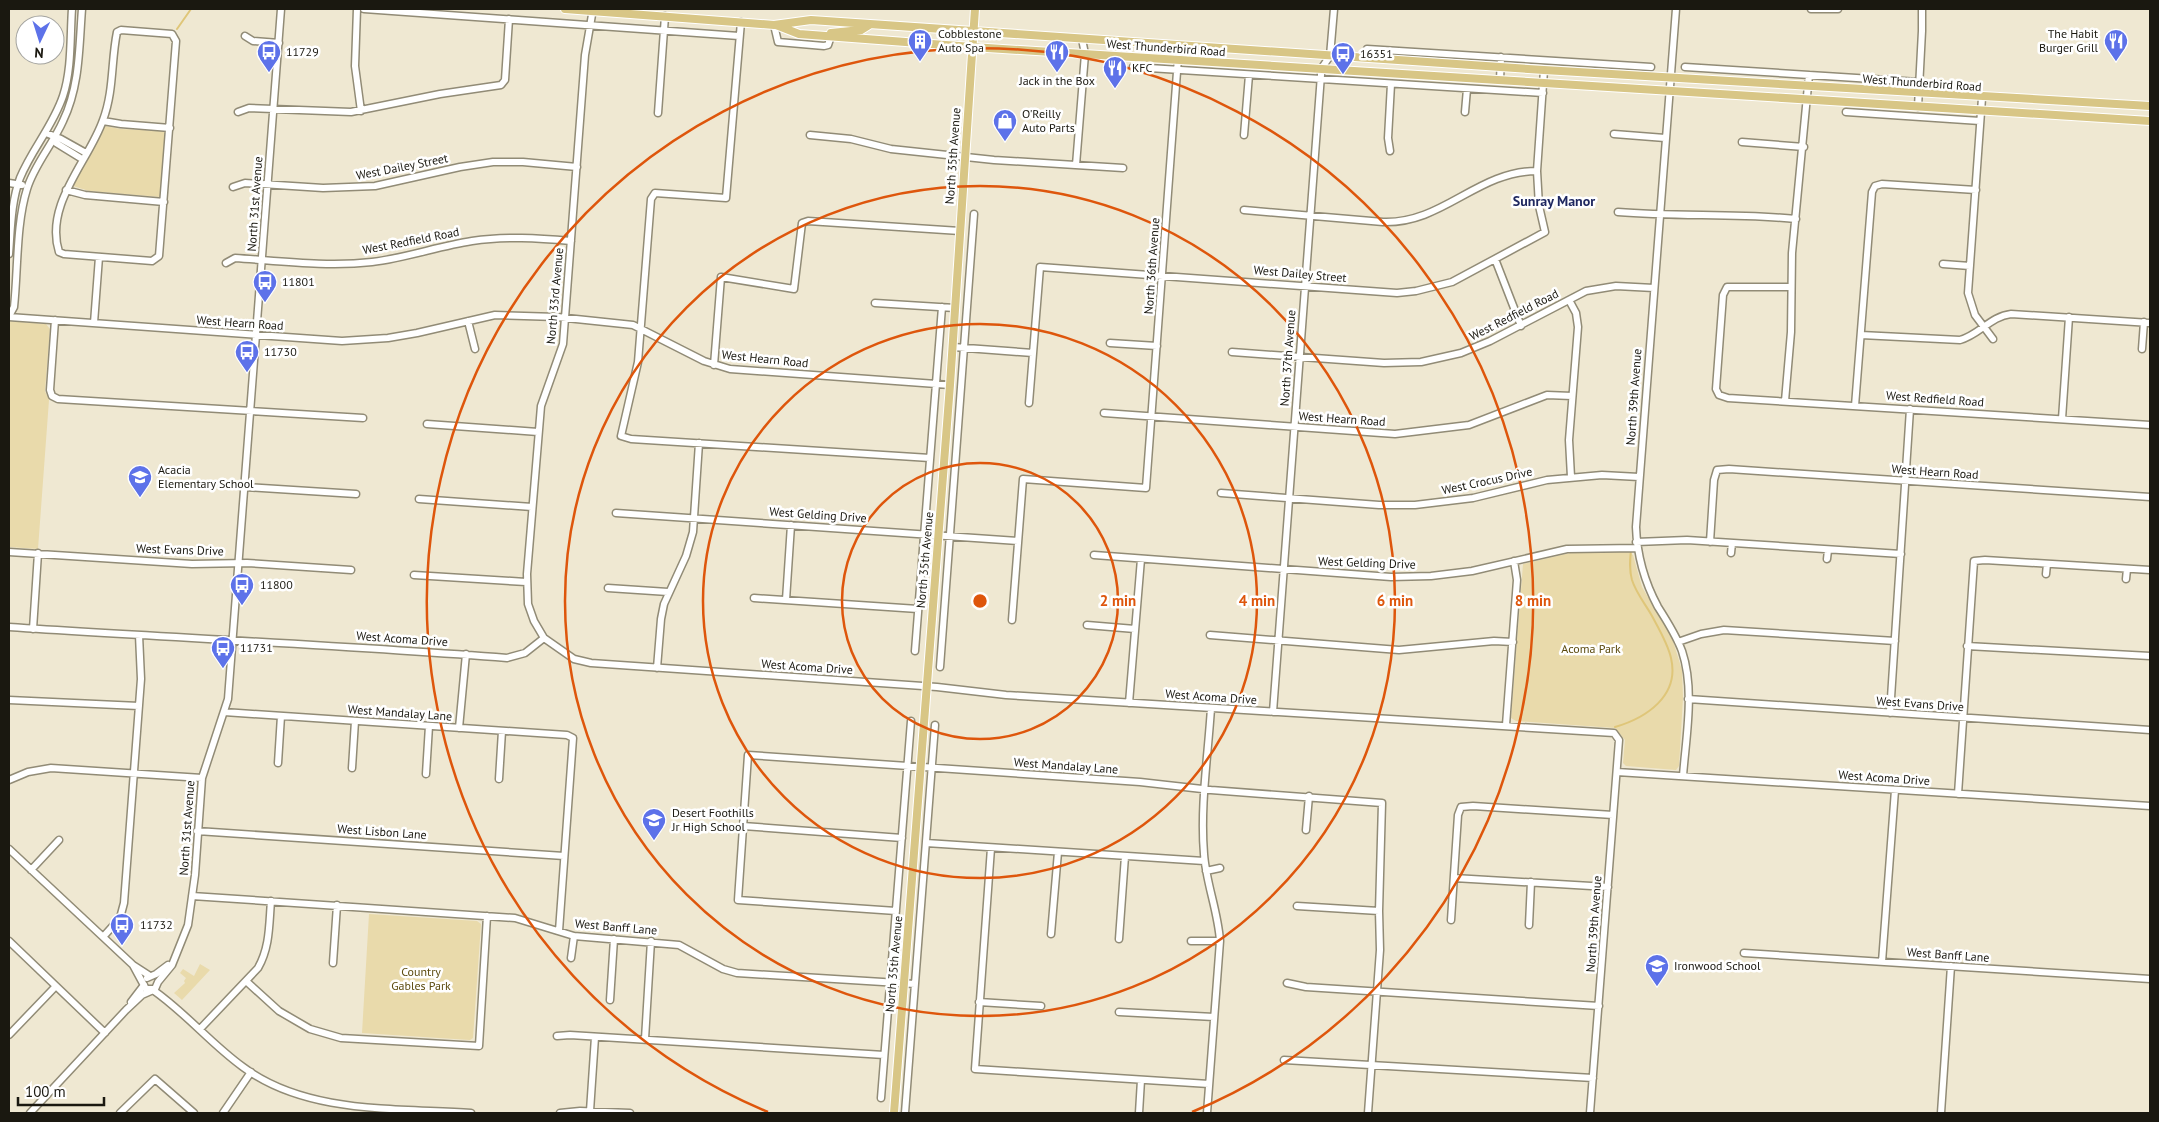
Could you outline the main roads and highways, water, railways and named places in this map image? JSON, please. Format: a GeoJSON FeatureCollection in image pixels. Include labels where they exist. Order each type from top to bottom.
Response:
{"type":"FeatureCollection","features":[{"type":"Feature","properties":{"kind":"main road","name":"West Thunderbird Road"},"geometry":{"type":"LineString","coordinates":[[565,9],[774,25],[807,20],[1808,87],[2150,106]]}},
{"type":"Feature","properties":{"kind":"main road","name":"North 35th Avenue"},"geometry":{"type":"LineString","coordinates":[[894,1113],[956,308],[964,156],[975,9]]}},
{"type":"Feature","properties":{"kind":"main road","name":"West Thunderbird Road"},"geometry":{"type":"LineString","coordinates":[[774,25],[799,34],[972,48],[1321,68],[2150,121]]}},
{"type":"Feature","properties":{"kind":"main road"},"geometry":{"type":"LineString","coordinates":[[820,35],[854,32],[869,25]]}},
{"type":"Feature","properties":{"kind":"waterway"},"geometry":{"type":"LineString","coordinates":[[177,29],[191,9]]}},
{"type":"Feature","properties":{"kind":"waterway"},"geometry":{"type":"LineString","coordinates":[[1615,727],[1638,718],[1658,703],[1670,684],[1672,672],[1671,658],[1666,642],[1632,580],[1630,568],[1631,550]]}},
{"type":"Feature","properties":{"kind":"place","name":"Cobblestone Auto Spa"},"geometry":{"type":"Point","coordinates":[920,62]}},
{"type":"Feature","properties":{"kind":"place","name":"The Habit Burger Grill"},"geometry":{"type":"Point","coordinates":[2116,62]}},
{"type":"Feature","properties":{"kind":"place","name":"11729"},"geometry":{"type":"Point","coordinates":[269,73]}},
{"type":"Feature","properties":{"kind":"place","name":"Jack in the Box"},"geometry":{"type":"Point","coordinates":[1057,73]}},
{"type":"Feature","properties":{"kind":"place","name":"16351"},"geometry":{"type":"Point","coordinates":[1343,75]}},
{"type":"Feature","properties":{"kind":"place","name":"KFC"},"geometry":{"type":"Point","coordinates":[1115,89]}},
{"type":"Feature","properties":{"kind":"place","name":"O'Reilly Auto Parts"},"geometry":{"type":"Point","coordinates":[1005,142]}},
{"type":"Feature","properties":{"kind":"place","name":"11801"},"geometry":{"type":"Point","coordinates":[265,303]}},
{"type":"Feature","properties":{"kind":"place","name":"11730"},"geometry":{"type":"Point","coordinates":[247,373]}},
{"type":"Feature","properties":{"kind":"place","name":"Acacia Elementary School"},"geometry":{"type":"Point","coordinates":[140,498]}},
{"type":"Feature","properties":{"kind":"place","name":"11800"},"geometry":{"type":"Point","coordinates":[242,606]}},
{"type":"Feature","properties":{"kind":"place","name":"11731"},"geometry":{"type":"Point","coordinates":[223,669]}},
{"type":"Feature","properties":{"kind":"place","name":"Desert Foothills Jr High School"},"geometry":{"type":"Point","coordinates":[654,841]}},
{"type":"Feature","properties":{"kind":"place","name":"11732"},"geometry":{"type":"Point","coordinates":[122,946]}},
{"type":"Feature","properties":{"kind":"place","name":"Ironwood School"},"geometry":{"type":"Point","coordinates":[1657,987]}},
{"type":"Feature","properties":{"kind":"district","name":"Sunray Manor"},"geometry":{"type":"Point","coordinates":[1554,201]}},
{"type":"Feature","properties":{"kind":"park label","name":"Acoma Park"},"geometry":{"type":"Point","coordinates":[1591,649]}},
{"type":"Feature","properties":{"kind":"park label","name":"Country Gables Park"},"geometry":{"type":"Point","coordinates":[421,979]}}]}
